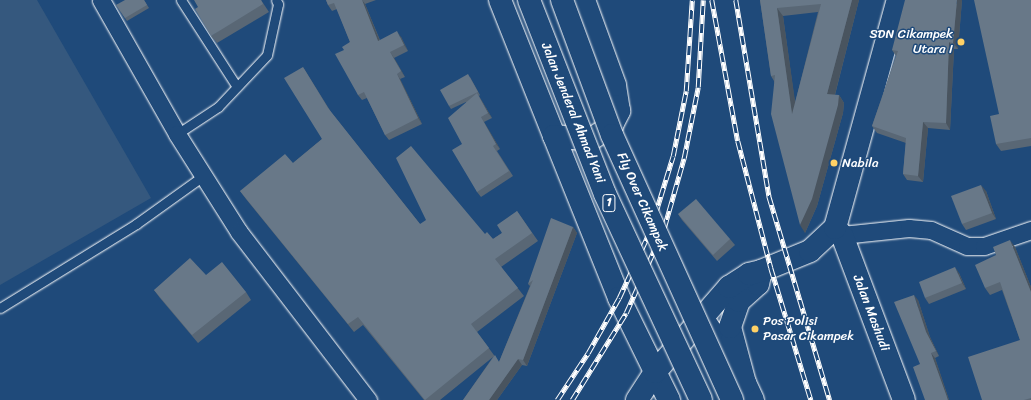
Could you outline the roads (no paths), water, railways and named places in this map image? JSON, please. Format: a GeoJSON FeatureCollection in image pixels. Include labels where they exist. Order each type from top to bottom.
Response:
{"type":"FeatureCollection","features":[{"type":"Feature","properties":{"kind":"main road"},"geometry":{"type":"LineString","coordinates":[[500,0],[619,298],[669,400]]}},
{"type":"Feature","properties":{"kind":"main road","name":"Jalan Jenderal Ahmad Yani"},"geometry":{"type":"LineString","coordinates":[[529,0],[605,194],[701,400]]}},
{"type":"Feature","properties":{"kind":"main road","name":"Fly Over Cikampek"},"geometry":{"type":"LineString","coordinates":[[562,0],[612,135],[732,400]]}},
{"type":"Feature","properties":{"kind":"main road"},"geometry":{"type":"LineString","coordinates":[[554,136],[590,140],[612,125],[619,111],[615,85],[584,0]]}},
{"type":"Feature","properties":{"kind":"main road"},"geometry":{"type":"LineString","coordinates":[[637,400],[655,372],[729,287],[749,274],[762,271],[810,251],[838,231],[898,0]]}},
{"type":"Feature","properties":{"kind":"main road","name":"Jalan Mashudi"},"geometry":{"type":"LineString","coordinates":[[838,231],[904,400]]}},
{"type":"Feature","properties":{"kind":"main road"},"geometry":{"type":"LineString","coordinates":[[749,392],[730,327],[739,300],[758,284],[762,271]]}},
{"type":"Feature","properties":{"kind":"main road"},"geometry":{"type":"LineString","coordinates":[[702,317],[749,392]]}},
{"type":"Feature","properties":{"kind":"street"},"geometry":{"type":"LineString","coordinates":[[101,0],[177,134],[239,232],[368,400]]}},
{"type":"Feature","properties":{"kind":"street"},"geometry":{"type":"LineString","coordinates":[[838,231],[910,228],[931,230],[967,246],[984,246],[1031,230]]}},
{"type":"Feature","properties":{"kind":"lane"},"geometry":{"type":"LineString","coordinates":[[181,0],[237,87]]}},
{"type":"Feature","properties":{"kind":"lane"},"geometry":{"type":"LineString","coordinates":[[177,134],[218,107],[266,55],[278,4],[276,0]]}},
{"type":"Feature","properties":{"kind":"lane"},"geometry":{"type":"LineString","coordinates":[[0,308],[123,232],[203,176]]}},
{"type":"Feature","properties":{"kind":"railway"},"geometry":{"type":"LineString","coordinates":[[557,400],[588,353],[619,298],[650,231],[673,156],[686,91],[692,0]]}},
{"type":"Feature","properties":{"kind":"railway"},"geometry":{"type":"LineString","coordinates":[[572,400],[626,313],[664,228],[684,158],[698,87],[703,0]]}},
{"type":"Feature","properties":{"kind":"railway"},"geometry":{"type":"LineString","coordinates":[[712,0],[738,141],[771,268],[811,400]]}},
{"type":"Feature","properties":{"kind":"railway"},"geometry":{"type":"LineString","coordinates":[[736,0],[769,196],[830,400]]}},
{"type":"Feature","properties":{"kind":"place","name":"SDN Cikampek Utara I"},"geometry":{"type":"Point","coordinates":[961,42]}},
{"type":"Feature","properties":{"kind":"place","name":"Nabila"},"geometry":{"type":"Point","coordinates":[834,163]}},
{"type":"Feature","properties":{"kind":"place","name":"Pos Polisi Pasar Cikampek"},"geometry":{"type":"Point","coordinates":[755,329]}}]}
